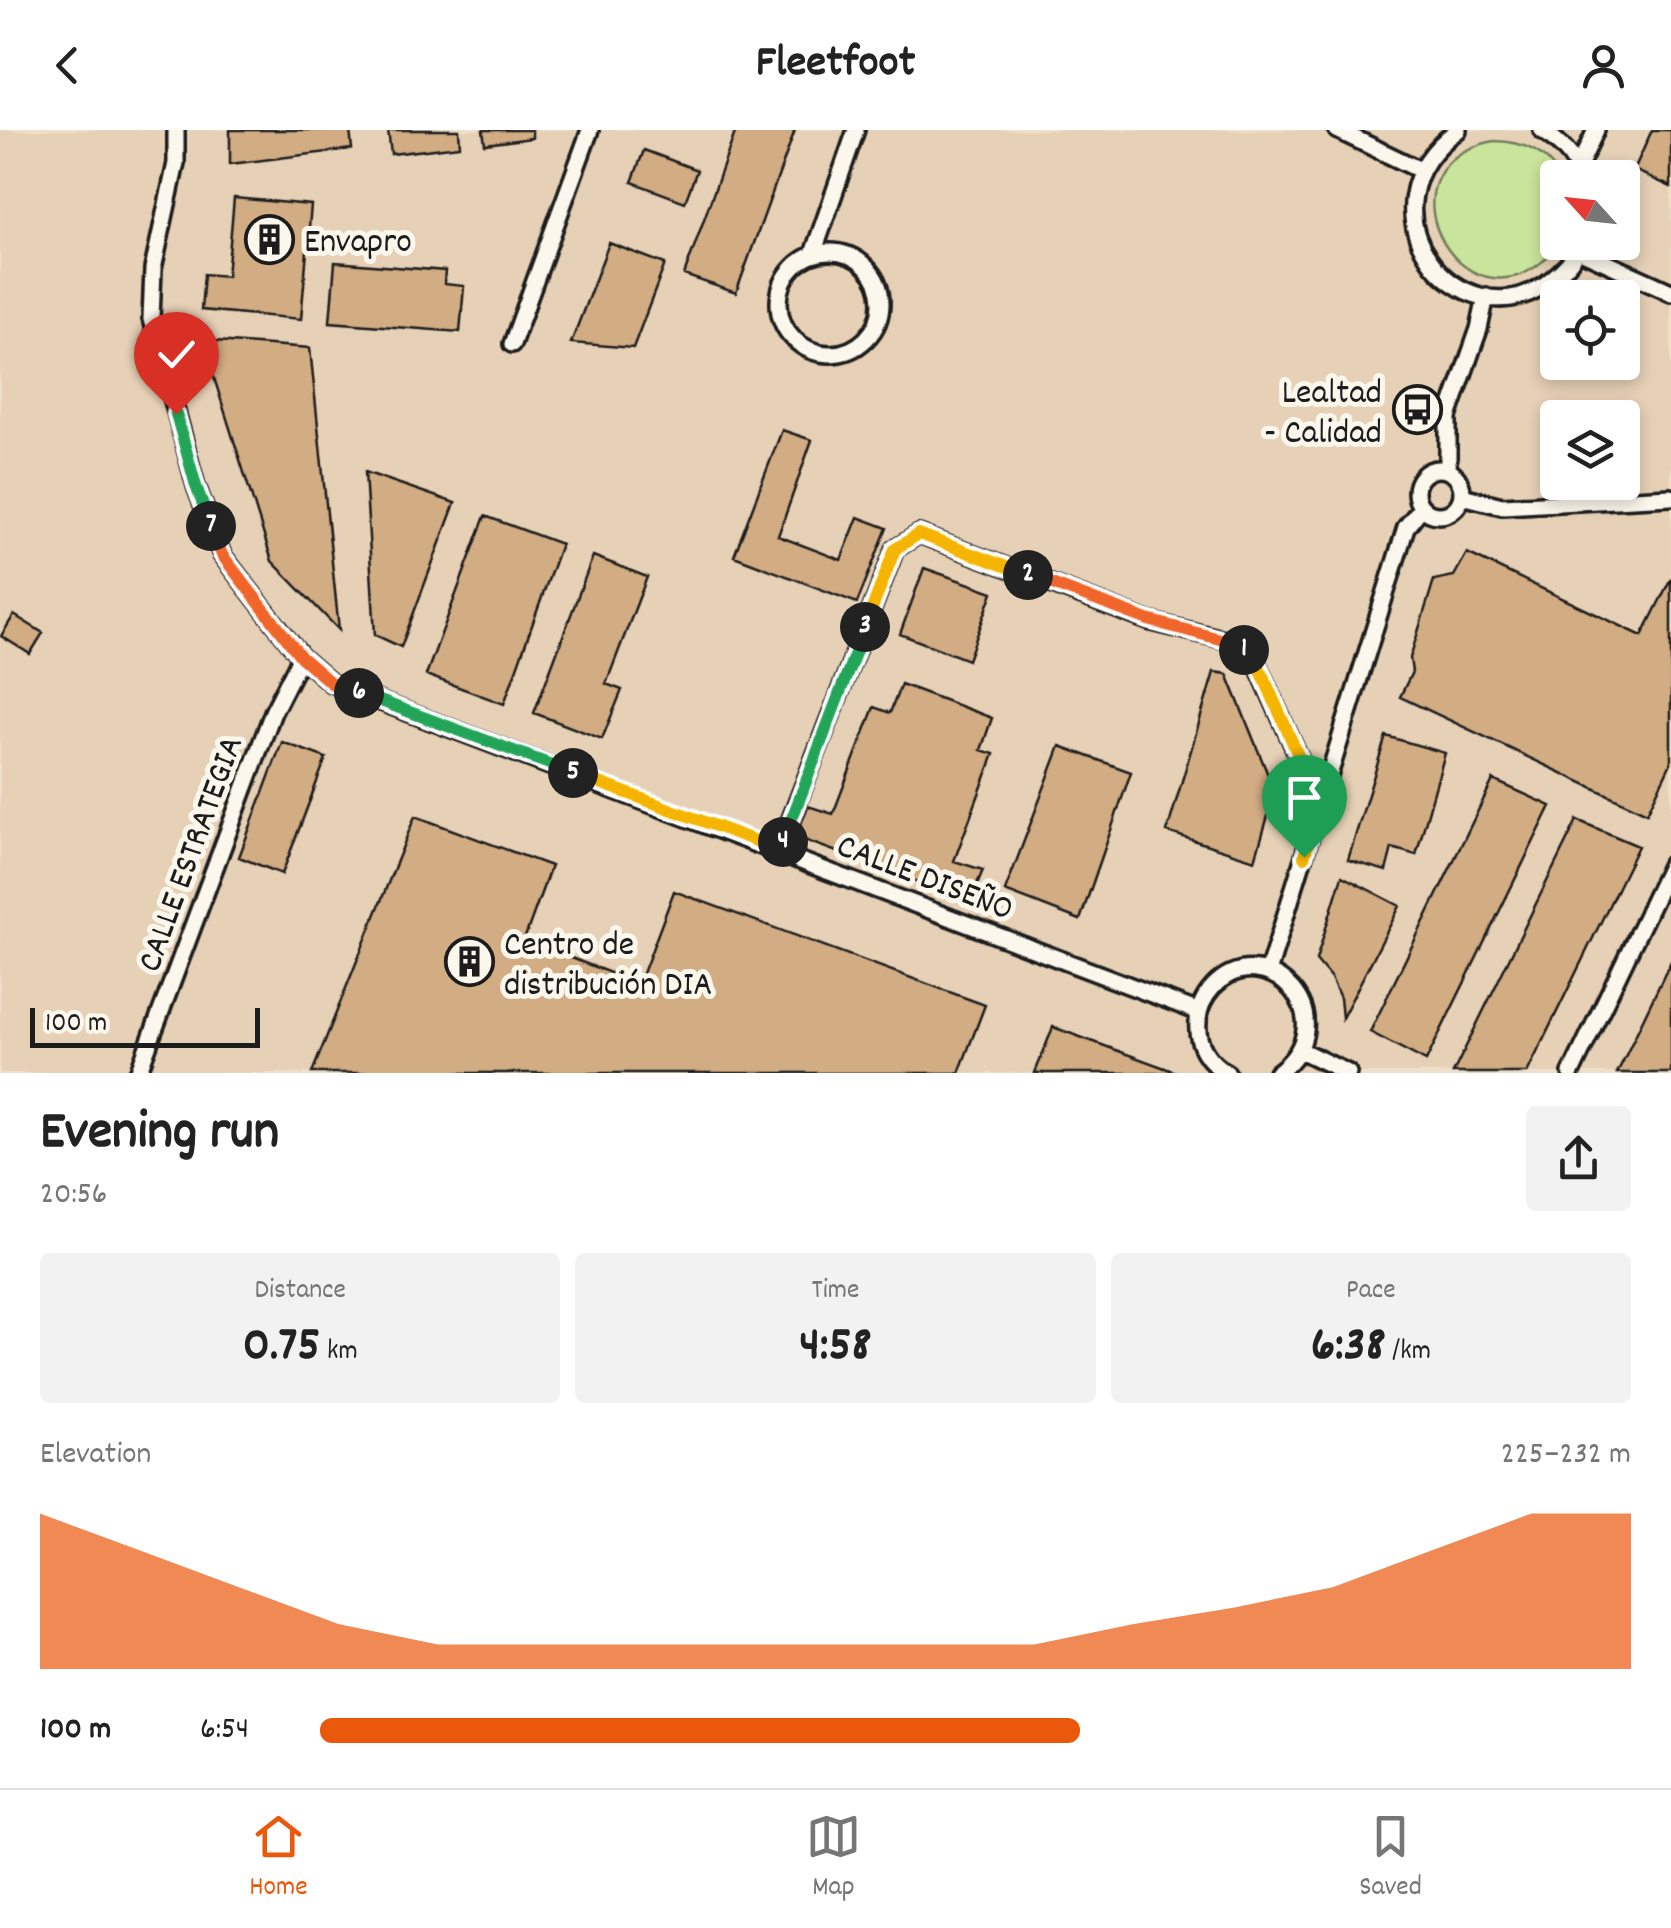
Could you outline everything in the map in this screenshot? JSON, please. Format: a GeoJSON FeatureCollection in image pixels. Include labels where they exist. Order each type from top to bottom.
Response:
{"type":"FeatureCollection","features":[{"type":"Feature","properties":{"kind":"street","name":"CALLE DISEÑO"},"geometry":{"type":"LineString","coordinates":[[176,130],[176,163],[152,270],[151,319],[196,486],[222,555],[301,657],[331,683],[1199,1012]]}},
{"type":"Feature","properties":{"kind":"street"},"geometry":{"type":"LineString","coordinates":[[512,344],[590,130]]}},
{"type":"Feature","properties":{"kind":"street"},"geometry":{"type":"LineString","coordinates":[[814,254],[830,251],[860,260],[879,286],[882,302],[873,332],[848,352],[816,353],[789,335],[779,304],[788,274],[814,254],[856,130]]}},
{"type":"Feature","properties":{"kind":"street"},"geometry":{"type":"LineString","coordinates":[[1337,130],[1420,170]]}},
{"type":"Feature","properties":{"kind":"street"},"geometry":{"type":"LineString","coordinates":[[1458,130],[1436,148],[1420,170],[1412,196],[1413,224],[1422,250],[1438,272],[1460,288],[1486,296],[1513,296],[1540,288],[1562,272],[1570,260]]}},
{"type":"Feature","properties":{"kind":"street"},"geometry":{"type":"LineString","coordinates":[[1542,130],[1562,144],[1573,160]]}},
{"type":"Feature","properties":{"kind":"street"},"geometry":{"type":"LineString","coordinates":[[1585,160],[1596,130]]}},
{"type":"Feature","properties":{"kind":"street"},"geometry":{"type":"LineString","coordinates":[[1608,260],[1671,292]]}},
{"type":"Feature","properties":{"kind":"street"},"geometry":{"type":"LineString","coordinates":[[1448,471],[1448,417],[1480,330],[1486,296]]}},
{"type":"Feature","properties":{"kind":"street"},"geometry":{"type":"LineString","coordinates":[[1433,470],[1448,471],[1460,481],[1462,496],[1459,504],[1446,514],[1437,515],[1422,508],[1416,494],[1421,479],[1433,470]]}},
{"type":"Feature","properties":{"kind":"street"},"geometry":{"type":"LineString","coordinates":[[1462,496],[1502,506],[1671,497]]}},
{"type":"Feature","properties":{"kind":"street"},"geometry":{"type":"LineString","coordinates":[[1268,972],[1406,526],[1422,508]]}},
{"type":"Feature","properties":{"kind":"street"},"geometry":{"type":"LineString","coordinates":[[780,850],[895,549],[919,534],[1148,620],[1231,642],[1254,655],[1320,805]]}},
{"type":"Feature","properties":{"kind":"street","name":"CALLE ESTRATEGIA"},"geometry":{"type":"LineString","coordinates":[[138,1073],[272,712],[301,657]]}},
{"type":"Feature","properties":{"kind":"street"},"geometry":{"type":"LineString","coordinates":[[1571,1073],[1671,864]]}},
{"type":"Feature","properties":{"kind":"street"},"geometry":{"type":"LineString","coordinates":[[1218,1071],[1200,1042],[1199,1012],[1206,995],[1218,982],[1233,973],[1250,970],[1268,972],[1294,990],[1306,1019],[1300,1050],[1277,1073]]}},
{"type":"Feature","properties":{"kind":"street"},"geometry":{"type":"LineString","coordinates":[[1300,1050],[1348,1073]]}},
{"type":"Feature","properties":{"kind":"shaded area"},"geometry":{"type":"Polygon","coordinates":[[[0,130],[1671,130],[1671,1073],[0,1073],[0,130]]]}},
{"type":"Feature","properties":{"kind":"green space"},"geometry":{"type":"Polygon","coordinates":[[[1494,141],[1515,143],[1547,160],[1540,160],[1540,260],[1525,273],[1493,278],[1465,266],[1444,243],[1433,214],[1436,183],[1455,157],[1494,141]]]}},
{"type":"Feature","properties":{"kind":"building"},"geometry":{"type":"Polygon","coordinates":[[[230,130],[350,130],[352,149],[230,164],[230,130]]]}},
{"type":"Feature","properties":{"kind":"building"},"geometry":{"type":"Polygon","coordinates":[[[388,130],[459,130],[460,146],[391,154],[388,130]]]}},
{"type":"Feature","properties":{"kind":"building"},"geometry":{"type":"Polygon","coordinates":[[[483,130],[532,130],[532,138],[485,144],[483,130]]]}},
{"type":"Feature","properties":{"kind":"building"},"geometry":{"type":"Polygon","coordinates":[[[736,130],[795,130],[736,293],[684,275],[736,130]]]}},
{"type":"Feature","properties":{"kind":"building"},"geometry":{"type":"Polygon","coordinates":[[[1652,130],[1671,130],[1671,187],[1640,173],[1638,160],[1652,130]]]}},
{"type":"Feature","properties":{"kind":"building"},"geometry":{"type":"Polygon","coordinates":[[[644,150],[697,170],[685,202],[632,182],[644,150]]]}},
{"type":"Feature","properties":{"kind":"building","name":"Envapro"},"geometry":{"type":"Polygon","coordinates":[[[234,198],[311,205],[301,319],[201,310],[204,274],[227,276],[234,198]]]}},
{"type":"Feature","properties":{"kind":"building"},"geometry":{"type":"Polygon","coordinates":[[[609,243],[665,264],[633,348],[571,343],[609,243]]]}},
{"type":"Feature","properties":{"kind":"building"},"geometry":{"type":"Polygon","coordinates":[[[335,262],[445,271],[444,284],[464,286],[460,332],[330,322],[335,262]]]}},
{"type":"Feature","properties":{"kind":"building"},"geometry":{"type":"Polygon","coordinates":[[[202,340],[310,348],[339,630],[272,561],[202,340]]]}},
{"type":"Feature","properties":{"kind":"building"},"geometry":{"type":"Polygon","coordinates":[[[782,430],[812,440],[778,536],[841,560],[858,517],[887,528],[857,603],[734,556],[782,430]]]}},
{"type":"Feature","properties":{"kind":"building"},"geometry":{"type":"Polygon","coordinates":[[[365,472],[455,503],[401,647],[375,635],[365,472]]]}},
{"type":"Feature","properties":{"kind":"building"},"geometry":{"type":"Polygon","coordinates":[[[485,516],[561,544],[504,704],[426,675],[485,516]]]}},
{"type":"Feature","properties":{"kind":"building"},"geometry":{"type":"Polygon","coordinates":[[[1467,553],[1642,636],[1671,578],[1671,763],[1647,813],[1400,697],[1412,672],[1410,658],[1434,580],[1454,576],[1467,553]]]}},
{"type":"Feature","properties":{"kind":"building"},"geometry":{"type":"Polygon","coordinates":[[[593,556],[647,577],[606,684],[622,690],[602,739],[534,713],[593,556]]]}},
{"type":"Feature","properties":{"kind":"building"},"geometry":{"type":"Polygon","coordinates":[[[924,568],[993,592],[968,660],[900,634],[924,568]]]}},
{"type":"Feature","properties":{"kind":"building"},"geometry":{"type":"Polygon","coordinates":[[[14,615],[43,633],[30,654],[1,636],[14,615]]]}},
{"type":"Feature","properties":{"kind":"building"},"geometry":{"type":"Polygon","coordinates":[[[1214,672],[1227,674],[1275,792],[1255,860],[1167,832],[1214,672]]]}},
{"type":"Feature","properties":{"kind":"building"},"geometry":{"type":"Polygon","coordinates":[[[901,684],[992,718],[981,750],[994,754],[954,861],[983,870],[970,901],[796,837],[808,806],[833,814],[874,707],[890,713],[901,684]]]}},
{"type":"Feature","properties":{"kind":"building"},"geometry":{"type":"Polygon","coordinates":[[[1386,736],[1445,753],[1416,855],[1392,848],[1386,871],[1348,860],[1386,736]]]}},
{"type":"Feature","properties":{"kind":"building"},"geometry":{"type":"Polygon","coordinates":[[[282,742],[326,758],[282,874],[239,857],[282,742]]]}},
{"type":"Feature","properties":{"kind":"building"},"geometry":{"type":"Polygon","coordinates":[[[1060,746],[1131,772],[1080,920],[1005,891],[1060,746]]]}},
{"type":"Feature","properties":{"kind":"building"},"geometry":{"type":"Polygon","coordinates":[[[1493,780],[1551,806],[1426,1061],[1370,1032],[1493,780]]]}},
{"type":"Feature","properties":{"kind":"building","name":"Centro de distribución DIA"},"geometry":{"type":"Polygon","coordinates":[[[415,816],[551,866],[524,940],[639,984],[674,891],[985,1005],[959,1073],[312,1073],[415,816]]]}},
{"type":"Feature","properties":{"kind":"building"},"geometry":{"type":"Polygon","coordinates":[[[1577,820],[1638,846],[1527,1073],[1453,1073],[1577,820]]]}},
{"type":"Feature","properties":{"kind":"building"},"geometry":{"type":"Polygon","coordinates":[[[1342,876],[1400,906],[1342,1018],[1340,998],[1331,978],[1316,960],[1342,876]]]}},
{"type":"Feature","properties":{"kind":"building"},"geometry":{"type":"Polygon","coordinates":[[[1671,961],[1671,1073],[1617,1073],[1624,1059],[1671,961]]]}},
{"type":"Feature","properties":{"kind":"building"},"geometry":{"type":"Polygon","coordinates":[[[1053,1027],[1176,1072],[1035,1073],[1053,1027]]]}},
{"type":"Feature","properties":{"kind":"place","name":"Envapro"},"geometry":{"type":"Point","coordinates":[269,239]}},
{"type":"Feature","properties":{"kind":"place","name":"Lealtad - Calidad"},"geometry":{"type":"Point","coordinates":[1417,410]}},
{"type":"Feature","properties":{"kind":"place","name":"Centro de distribución DIA"},"geometry":{"type":"Point","coordinates":[469,962]}},
{"type":"Feature","properties":{"kind":"route"},"geometry":{"type":"LineString","coordinates":[[176,414],[196,486],[222,555],[301,657],[331,683],[780,850],[895,549],[919,534],[1148,620],[1231,642],[1254,655],[1320,805],[1304,857]]}}]}
